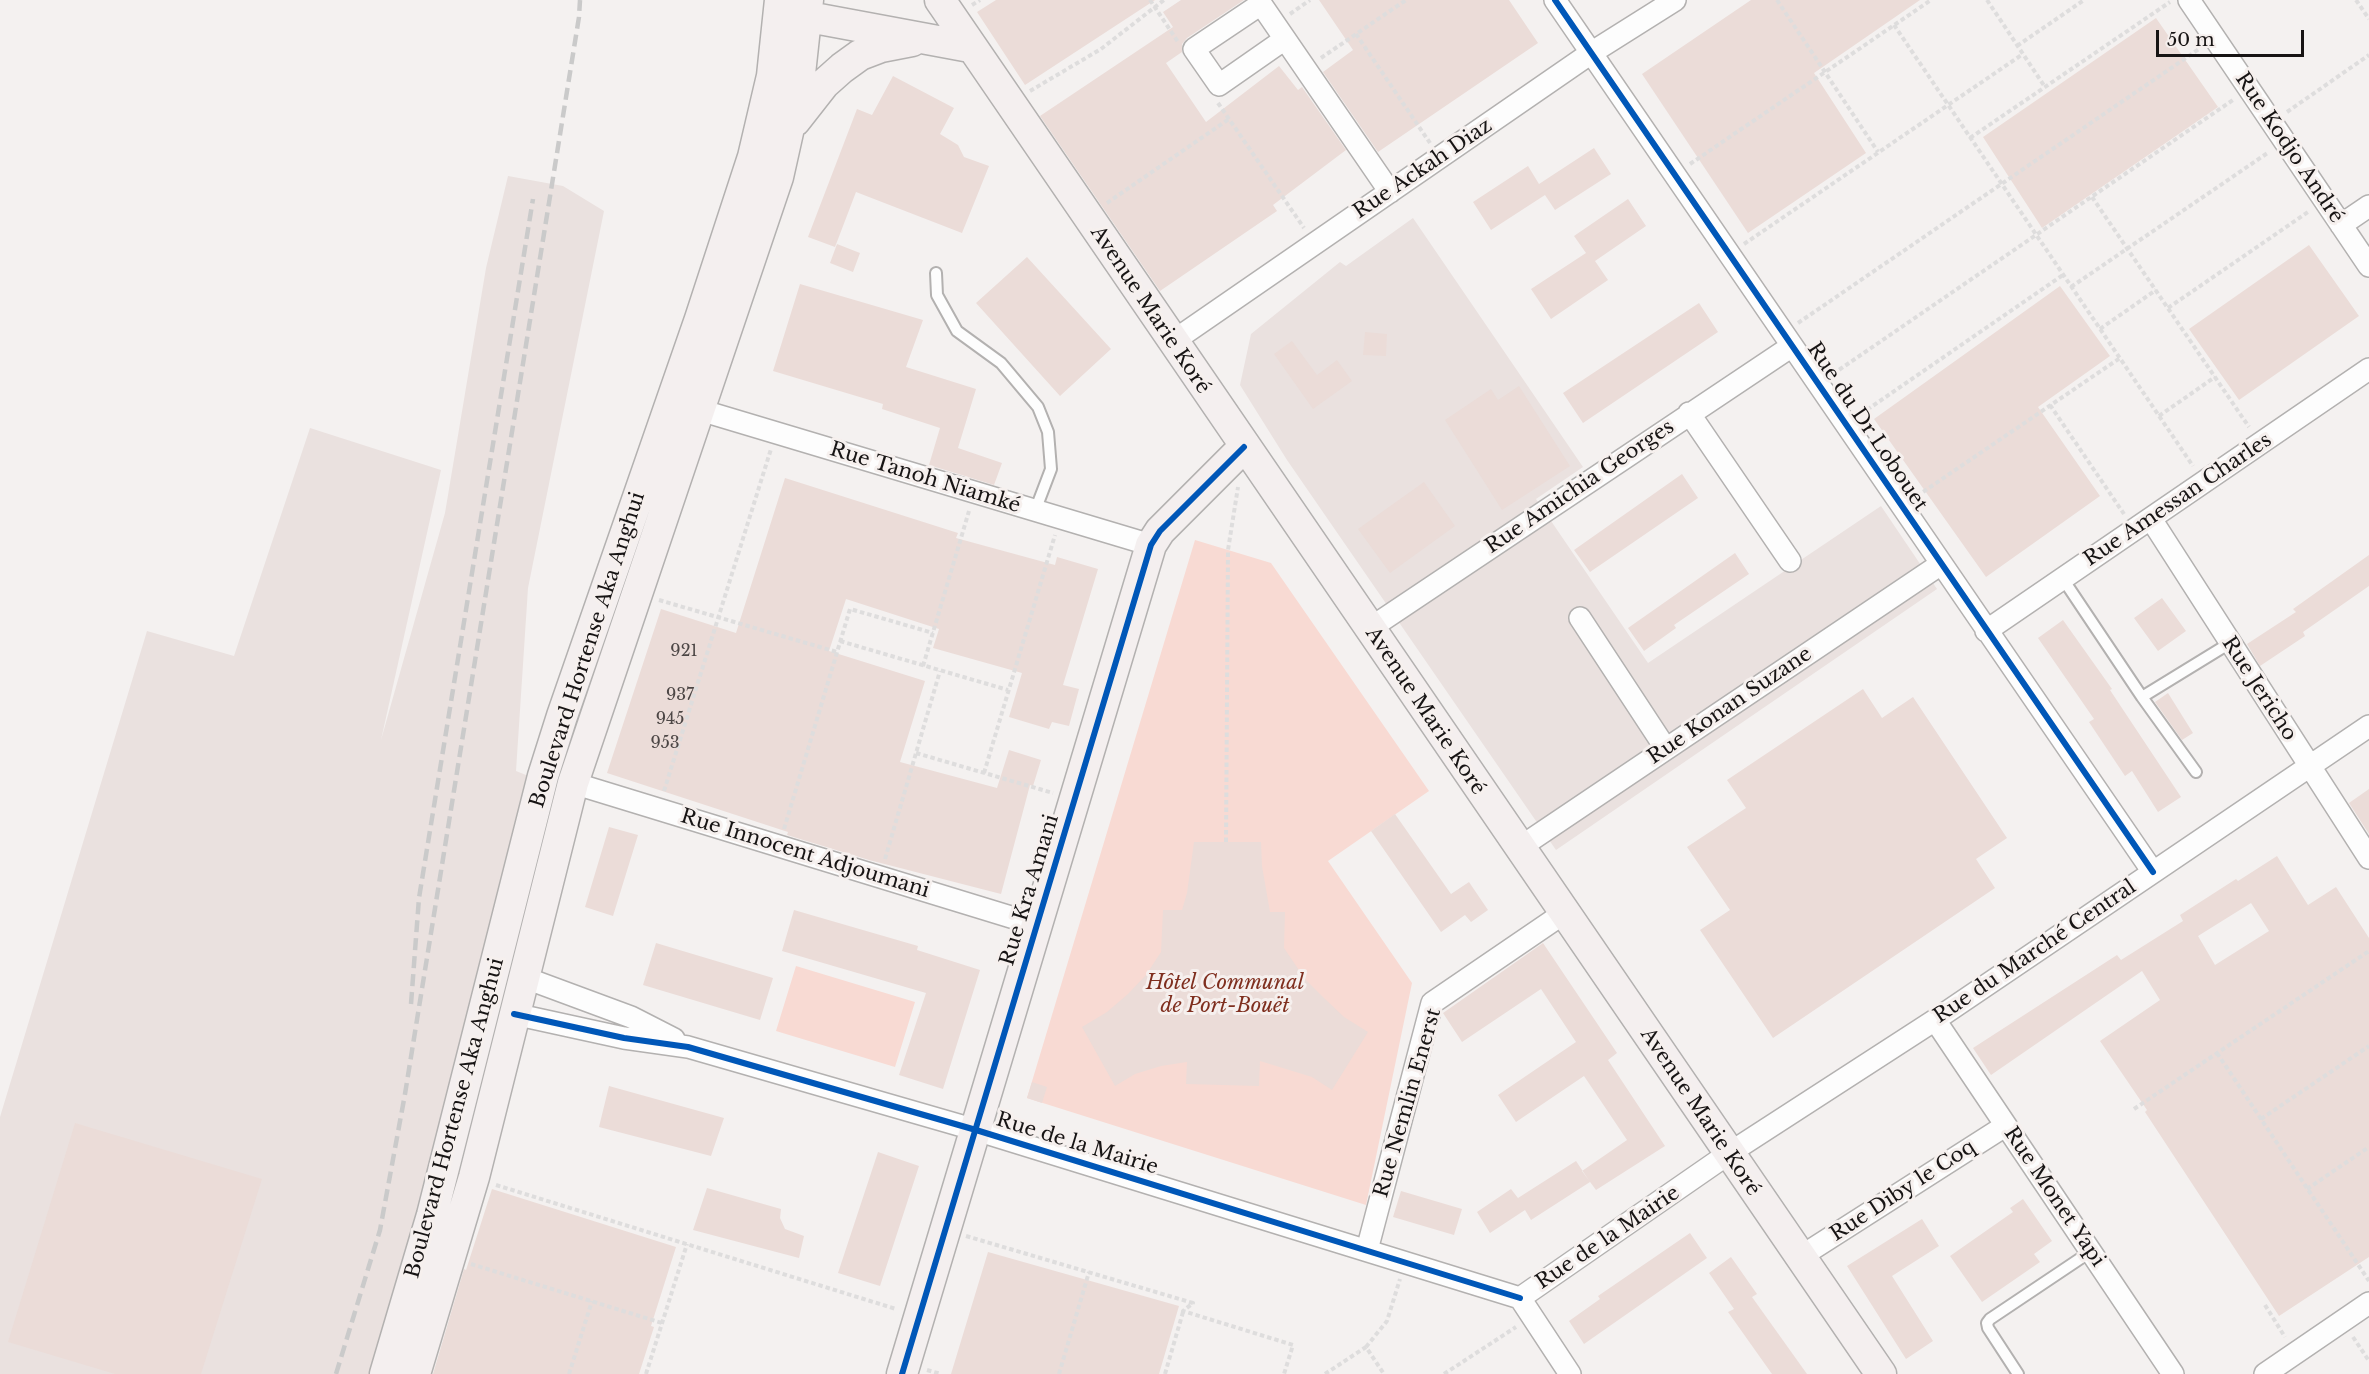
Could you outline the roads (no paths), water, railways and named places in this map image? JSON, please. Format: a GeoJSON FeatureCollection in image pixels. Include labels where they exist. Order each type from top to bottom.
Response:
{"type":"FeatureCollection","features":[{"type":"Feature","properties":{"kind":"main road","name":"Avenue Marie Koré"},"geometry":{"type":"LineString","coordinates":[[940,0],[1728,1154],[1881,1374]]}},
{"type":"Feature","properties":{"kind":"main road"},"geometry":{"type":"LineString","coordinates":[[794,7],[926,39],[970,47]]}},
{"type":"Feature","properties":{"kind":"main road","name":"Boulevard Hortense Aka Anghui"},"geometry":{"type":"LineString","coordinates":[[415,1374],[474,1177],[573,783],[778,177],[791,125],[794,7]]}},
{"type":"Feature","properties":{"kind":"main road","name":"Boulevard Hortense Aka Anghui"},"geometry":{"type":"LineString","coordinates":[[385,1374],[432,1215],[543,776],[700,319],[753,157],[772,76],[794,7]]}},
{"type":"Feature","properties":{"kind":"main road"},"geometry":{"type":"LineString","coordinates":[[791,125],[824,84],[860,56],[881,47],[926,39]]}},
{"type":"Feature","properties":{"kind":"main road","name":"Rue Kra Amani"},"geometry":{"type":"LineString","coordinates":[[902,1374],[1151,545],[1160,531],[1244,447]]}},
{"type":"Feature","properties":{"kind":"street","name":"Rue du Dr Lobouet"},"geometry":{"type":"LineString","coordinates":[[1555,0],[2153,872]]}},
{"type":"Feature","properties":{"kind":"street","name":"Rue Ackah Diaz"},"geometry":{"type":"LineString","coordinates":[[1172,342],[1591,54],[1675,0]]}},
{"type":"Feature","properties":{"kind":"street","name":"Rue Kodjo André"},"geometry":{"type":"LineString","coordinates":[[2189,0],[2369,266]]}},
{"type":"Feature","properties":{"kind":"street"},"geometry":{"type":"LineString","coordinates":[[1285,39],[1219,85],[1194,49],[1261,4],[1390,192]]}},
{"type":"Feature","properties":{"kind":"street"},"geometry":{"type":"LineString","coordinates":[[2341,225],[2369,206]]}},
{"type":"Feature","properties":{"kind":"street","name":"Rue Amichia Georges"},"geometry":{"type":"LineString","coordinates":[[1369,628],[1689,413],[1787,339]]}},
{"type":"Feature","properties":{"kind":"street","name":"Rue Amessan Charles"},"geometry":{"type":"LineString","coordinates":[[1986,631],[2369,369]]}},
{"type":"Feature","properties":{"kind":"street","name":"Rue Tanoh Niamké"},"geometry":{"type":"LineString","coordinates":[[700,410],[1151,545]]}},
{"type":"Feature","properties":{"kind":"street"},"geometry":{"type":"LineString","coordinates":[[1689,413],[1790,561]]}},
{"type":"Feature","properties":{"kind":"street","name":"Rue Jericho"},"geometry":{"type":"LineString","coordinates":[[2143,524],[2230,643],[2369,858]]}},
{"type":"Feature","properties":{"kind":"street","name":"Rue Konan Suzane"},"geometry":{"type":"LineString","coordinates":[[1519,848],[1941,564]]}},
{"type":"Feature","properties":{"kind":"street"},"geometry":{"type":"LineString","coordinates":[[1580,618],[1666,749]]}},
{"type":"Feature","properties":{"kind":"street","name":"Rue du Marché Central"},"geometry":{"type":"LineString","coordinates":[[1728,1154],[1935,1020],[2369,726]]}},
{"type":"Feature","properties":{"kind":"street","name":"Rue Innocent Adjoumani"},"geometry":{"type":"LineString","coordinates":[[573,783],[1037,925]]}},
{"type":"Feature","properties":{"kind":"street","name":"Rue Nemlin Enerst"},"geometry":{"type":"LineString","coordinates":[[1367,1250],[1432,1003],[1563,913]]}},
{"type":"Feature","properties":{"kind":"street","name":"Rue de la Mairie"},"geometry":{"type":"LineString","coordinates":[[523,977],[632,1017],[688,1047]]}},
{"type":"Feature","properties":{"kind":"street","name":"Rue de la Mairie"},"geometry":{"type":"LineString","coordinates":[[514,1014],[624,1038],[688,1047],[976,1130],[1520,1298],[1728,1154]]}},
{"type":"Feature","properties":{"kind":"street","name":"Rue Monet Yapi"},"geometry":{"type":"LineString","coordinates":[[1935,1020],[2173,1374]]}},
{"type":"Feature","properties":{"kind":"street","name":"Rue Diby le Coq"},"geometry":{"type":"LineString","coordinates":[[1800,1257],[2005,1125]]}},
{"type":"Feature","properties":{"kind":"street"},"geometry":{"type":"LineString","coordinates":[[1520,1298],[1570,1374]]}},
{"type":"Feature","properties":{"kind":"street"},"geometry":{"type":"LineString","coordinates":[[2265,1374],[2369,1303]]}},
{"type":"Feature","properties":{"kind":"lane"},"geometry":{"type":"LineString","coordinates":[[936,273],[937,295],[957,331],[1001,363],[1038,407],[1048,432],[1051,469],[1035,511]]}},
{"type":"Feature","properties":{"kind":"lane"},"geometry":{"type":"LineString","coordinates":[[2063,579],[2142,697],[2196,772]]}},
{"type":"Feature","properties":{"kind":"lane"},"geometry":{"type":"LineString","coordinates":[[2142,697],[2230,643]]}},
{"type":"Feature","properties":{"kind":"lane"},"geometry":{"type":"LineString","coordinates":[[2018,1374],[1987,1323],[2090,1252]]}},
{"type":"Feature","properties":{"kind":"railway"},"geometry":{"type":"LineString","coordinates":[[336,1374],[380,1230],[405,1094],[580,0]]}},
{"type":"Feature","properties":{"kind":"railway"},"geometry":{"type":"LineString","coordinates":[[411,1004],[419,898],[533,199]]}},
{"type":"Feature","properties":{"kind":"park label","name":"Hôtel Communal de Port-Bouët"},"geometry":{"type":"Point","coordinates":[1225,994]}}]}
